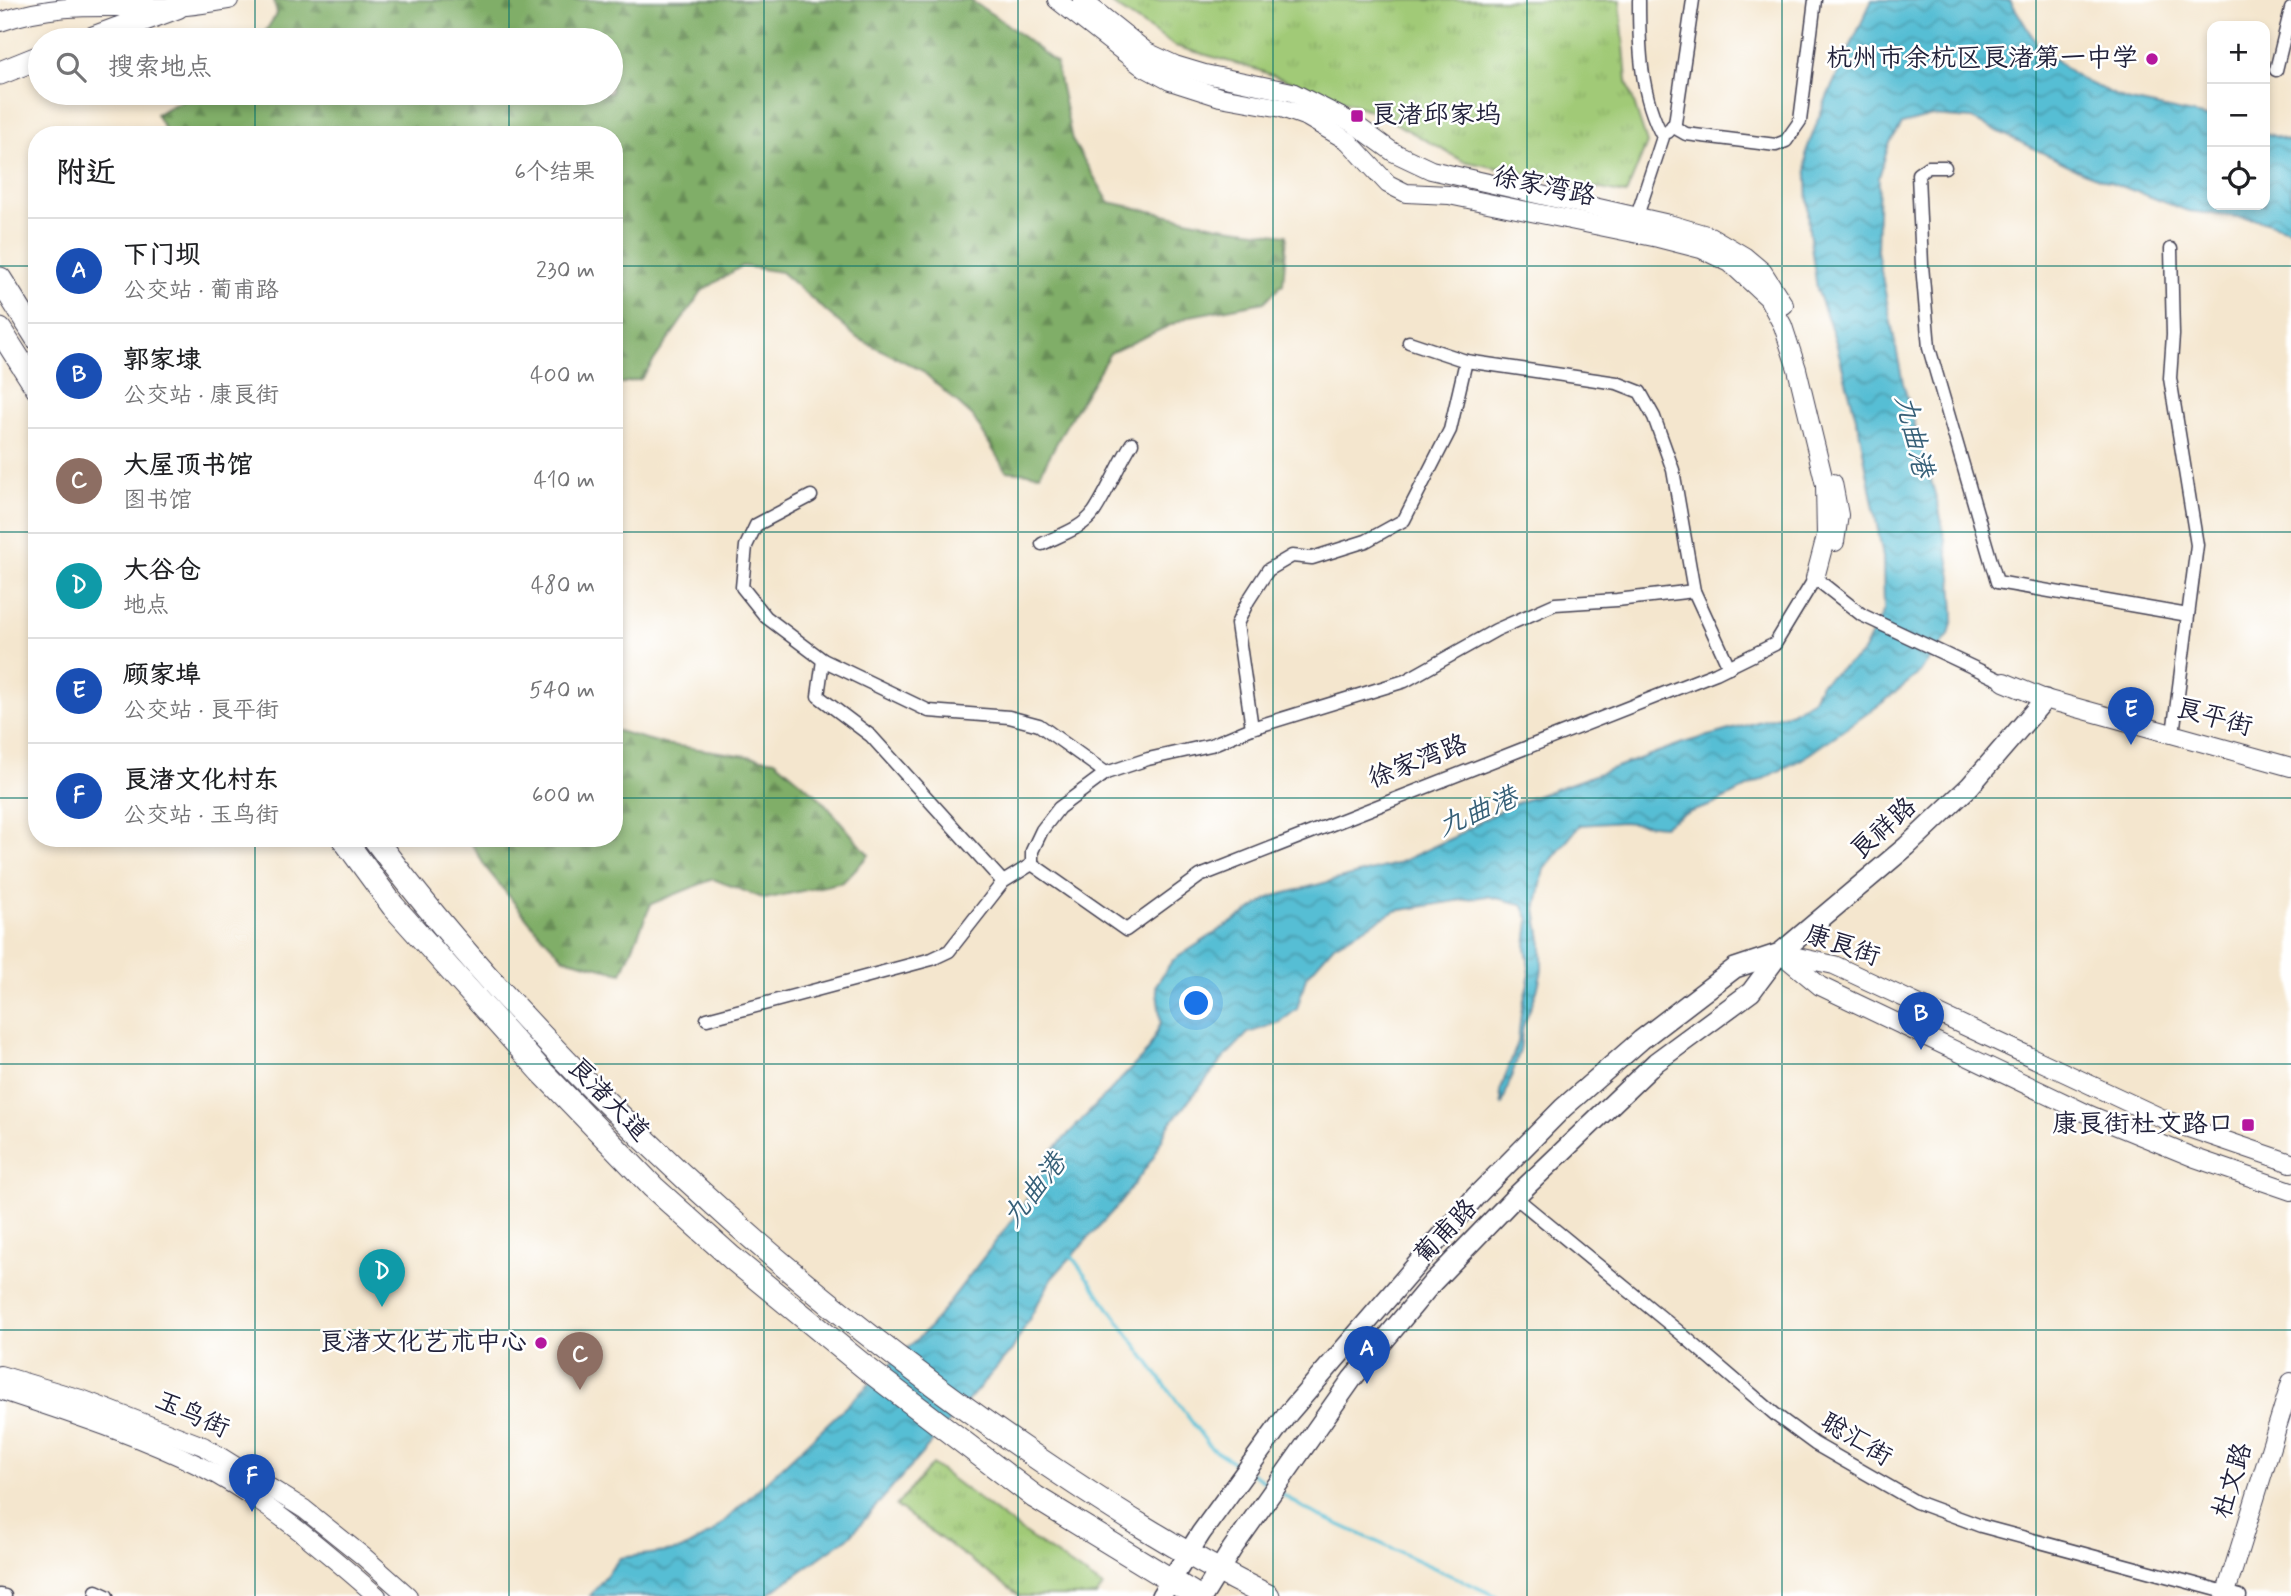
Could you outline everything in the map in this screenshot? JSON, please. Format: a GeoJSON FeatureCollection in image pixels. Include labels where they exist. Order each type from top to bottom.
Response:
{"type":"FeatureCollection","features":[{"type":"Feature","properties":{"kind":"highway"},"geometry":{"type":"LineString","coordinates":[[120,28],[177,7]]}},
{"type":"Feature","properties":{"kind":"highway"},"geometry":{"type":"LineString","coordinates":[[0,73],[28,62]]}},
{"type":"Feature","properties":{"kind":"highway"},"geometry":{"type":"LineString","coordinates":[[0,279],[28,324]]}},
{"type":"Feature","properties":{"kind":"highway"},"geometry":{"type":"LineString","coordinates":[[0,330],[28,374]]}},
{"type":"Feature","properties":{"kind":"highway","name":"良渚大道"},"geometry":{"type":"LineString","coordinates":[[350,847],[393,906],[542,1072],[653,1187],[732,1258],[866,1368],[1035,1497],[1166,1588],[1197,1596]]}},
{"type":"Feature","properties":{"kind":"highway","name":"良渚大道"},"geometry":{"type":"LineString","coordinates":[[381,847],[415,893],[557,1053],[640,1136],[753,1242],[882,1346],[979,1419],[1098,1500],[1219,1572],[1268,1596]]}},
{"type":"Feature","properties":{"kind":"main road"},"geometry":{"type":"LineString","coordinates":[[0,22],[21,13],[63,4],[177,7],[229,0]]}},
{"type":"Feature","properties":{"kind":"main road","name":"徐家湾路"},"geometry":{"type":"LineString","coordinates":[[1082,0],[1147,52],[1175,65],[1205,74],[1292,92],[1353,123],[1393,152],[1431,170],[1634,225],[1701,249],[1730,263],[1768,298],[1783,326],[1797,369],[1825,485],[1826,536],[1815,578]]}},
{"type":"Feature","properties":{"kind":"main road","name":"徐家湾路"},"geometry":{"type":"LineString","coordinates":[[1061,2],[1140,65],[1170,81],[1220,97],[1282,108],[1307,117],[1348,141],[1388,184],[1406,193],[1449,194],[1634,225]]}},
{"type":"Feature","properties":{"kind":"main road","name":"良平街"},"geometry":{"type":"LineString","coordinates":[[2004,682],[2045,699],[2291,767]]}},
{"type":"Feature","properties":{"kind":"main road","name":"良祥路"},"geometry":{"type":"LineString","coordinates":[[1735,968],[1780,953],[1907,846],[1970,786],[2045,699]]}},
{"type":"Feature","properties":{"kind":"main road","name":"康良街"},"geometry":{"type":"LineString","coordinates":[[1780,953],[1834,965],[2168,1121],[2291,1163]]}},
{"type":"Feature","properties":{"kind":"main road","name":"康良街"},"geometry":{"type":"LineString","coordinates":[[1780,953],[1820,986],[2090,1115],[2195,1158],[2291,1191]]}},
{"type":"Feature","properties":{"kind":"main road","name":"葡甫路"},"geometry":{"type":"LineString","coordinates":[[1203,1596],[1352,1379],[1433,1282],[1515,1197],[1656,1062],[1751,992],[1780,953]]}},
{"type":"Feature","properties":{"kind":"main road","name":"葡甫路"},"geometry":{"type":"LineString","coordinates":[[1166,1588],[1286,1416],[1476,1196],[1563,1108],[1641,1040],[1735,968]]}},
{"type":"Feature","properties":{"kind":"main road","name":"玉鸟街"},"geometry":{"type":"LineString","coordinates":[[0,1375],[84,1399],[203,1446],[304,1509],[398,1593]]}},
{"type":"Feature","properties":{"kind":"main road","name":"杜文路"},"geometry":{"type":"LineString","coordinates":[[2230,1595],[2291,1382]]}},
{"type":"Feature","properties":{"kind":"main road","name":"玉鸟街"},"geometry":{"type":"LineString","coordinates":[[0,1390],[103,1424],[201,1467],[257,1500],[377,1596]]}},
{"type":"Feature","properties":{"kind":"street"},"geometry":{"type":"LineString","coordinates":[[1639,0],[1641,61],[1656,123],[1663,137]]}},
{"type":"Feature","properties":{"kind":"street"},"geometry":{"type":"LineString","coordinates":[[1634,225],[1663,137],[1675,123],[1693,0]]}},
{"type":"Feature","properties":{"kind":"street"},"geometry":{"type":"LineString","coordinates":[[1672,126],[1686,134],[1776,145],[1786,141],[1800,121],[1815,0]]}},
{"type":"Feature","properties":{"kind":"street"},"geometry":{"type":"LineString","coordinates":[[2276,71],[2291,9]]}},
{"type":"Feature","properties":{"kind":"street"},"geometry":{"type":"LineString","coordinates":[[1945,167],[1928,167],[1918,174],[1929,348],[1997,582],[2188,615]]}},
{"type":"Feature","properties":{"kind":"street"},"geometry":{"type":"LineString","coordinates":[[2171,248],[2173,335],[2170,378],[2197,545],[2173,734]]}},
{"type":"Feature","properties":{"kind":"street"},"geometry":{"type":"LineString","coordinates":[[1409,342],[1466,361],[1617,383],[1640,393],[1654,417],[1673,470],[1694,591],[1729,667]]}},
{"type":"Feature","properties":{"kind":"street"},"geometry":{"type":"LineString","coordinates":[[1252,728],[1237,624],[1248,601],[1268,570],[1292,556],[1312,558],[1366,541],[1404,520],[1450,429],[1466,361]]}},
{"type":"Feature","properties":{"kind":"street"},"geometry":{"type":"LineString","coordinates":[[1042,544],[1076,527],[1093,513],[1132,443]]}},
{"type":"Feature","properties":{"kind":"street"},"geometry":{"type":"LineString","coordinates":[[811,496],[756,525],[746,546],[742,587],[766,617],[823,660],[929,711],[1009,717],[1039,725],[1106,773]]}},
{"type":"Feature","properties":{"kind":"street"},"geometry":{"type":"LineString","coordinates":[[1815,578],[1861,615],[2004,682]]}},
{"type":"Feature","properties":{"kind":"street","name":"徐家湾路"},"geometry":{"type":"LineString","coordinates":[[1032,864],[1126,930],[1200,876],[1729,667],[1774,644],[1815,578]]}},
{"type":"Feature","properties":{"kind":"street"},"geometry":{"type":"LineString","coordinates":[[707,1019],[932,959],[949,951],[1003,882],[1032,864],[1032,852],[1037,841],[1059,808],[1106,773],[1148,759],[1211,745],[1252,728],[1405,681],[1496,630],[1555,604],[1694,591]]}},
{"type":"Feature","properties":{"kind":"street"},"geometry":{"type":"LineString","coordinates":[[823,660],[818,696],[871,736],[1003,882]]}},
{"type":"Feature","properties":{"kind":"street","name":"聪汇街"},"geometry":{"type":"LineString","coordinates":[[1515,1197],[1777,1416],[1815,1444],[1916,1502],[1981,1526],[2230,1595]]}},
{"type":"Feature","properties":{"kind":"green space"},"geometry":{"type":"Polygon","coordinates":[[[273,0],[970,0],[1004,22],[1056,63],[1072,140],[1109,202],[1219,226],[1287,235],[1283,284],[1264,302],[1190,316],[1110,353],[1040,474],[1006,471],[973,417],[921,370],[857,338],[781,272],[742,266],[702,291],[641,379],[623,383],[623,126],[163,126],[156,114],[174,105],[623,105],[623,28],[268,28],[277,13],[273,0]]]}},
{"type":"Feature","properties":{"kind":"green space"},"geometry":{"type":"Polygon","coordinates":[[[1106,0],[1620,0],[1627,81],[1647,143],[1626,194],[1463,161],[1377,113],[1255,69],[1175,46],[1106,0]]]}},
{"type":"Feature","properties":{"kind":"green space"},"geometry":{"type":"Polygon","coordinates":[[[623,733],[664,744],[775,760],[821,799],[869,855],[843,882],[765,899],[713,879],[651,904],[622,973],[564,958],[534,927],[486,868],[473,847],[623,847],[623,733]]]}},
{"type":"Feature","properties":{"kind":"green space"},"geometry":{"type":"Polygon","coordinates":[[[932,1464],[1021,1531],[1103,1587],[1096,1596],[1020,1596],[896,1506],[932,1464]]]}},
{"type":"Feature","properties":{"kind":"water","name":"九曲港"},"geometry":{"type":"Polygon","coordinates":[[[1872,0],[2010,0],[2038,46],[2080,79],[2126,100],[2207,117],[2207,210],[2270,210],[2270,135],[2291,142],[2291,230],[2256,219],[2188,211],[2083,172],[1972,119],[1932,116],[1902,124],[1889,144],[1879,177],[1877,251],[1903,383],[1939,508],[1952,577],[1954,615],[1949,635],[1917,675],[1802,759],[1712,805],[1684,814],[1663,826],[1622,822],[1580,825],[1544,869],[1536,910],[1542,945],[1542,970],[1502,1105],[1500,1091],[1518,1042],[1530,974],[1526,947],[1529,920],[1522,904],[1487,896],[1395,911],[1334,945],[1306,977],[1297,1009],[1280,1022],[1248,1033],[1223,1059],[1168,1126],[1153,1158],[1120,1203],[1052,1278],[1012,1350],[851,1535],[766,1596],[590,1596],[620,1558],[681,1550],[712,1533],[930,1327],[1023,1206],[1053,1150],[1148,1051],[1161,1022],[1156,985],[1172,961],[1271,897],[1396,864],[1452,838],[1506,807],[1683,743],[1790,713],[1813,699],[1821,683],[1862,654],[1884,610],[1883,557],[1859,429],[1835,339],[1817,289],[1809,231],[1806,152],[1827,97],[1872,0]]]}},
{"type":"Feature","properties":{"kind":"waterway"},"geometry":{"type":"LineString","coordinates":[[1070,1254],[1210,1447],[1241,1467]]}},
{"type":"Feature","properties":{"kind":"waterway"},"geometry":{"type":"LineString","coordinates":[[1251,1473],[1268,1484]]}},
{"type":"Feature","properties":{"kind":"waterway"},"geometry":{"type":"LineString","coordinates":[[1280,1493],[1307,1510],[1496,1596]]}},
{"type":"Feature","properties":{"kind":"place","name":"杭州市余杭区良渚第一中学"},"geometry":{"type":"Point","coordinates":[2152,59]}},
{"type":"Feature","properties":{"kind":"place","name":"良渚邱家坞"},"geometry":{"type":"Point","coordinates":[1357,116]}},
{"type":"Feature","properties":{"kind":"place","name":"顾家埠"},"geometry":{"type":"Point","coordinates":[2131,745]}},
{"type":"Feature","properties":{"kind":"place","name":"郭家埭"},"geometry":{"type":"Point","coordinates":[1921,1050]}},
{"type":"Feature","properties":{"kind":"place","name":"康良街杜文路口"},"geometry":{"type":"Point","coordinates":[2248,1125]}},
{"type":"Feature","properties":{"kind":"place","name":"大谷仓"},"geometry":{"type":"Point","coordinates":[382,1307]}},
{"type":"Feature","properties":{"kind":"place","name":"良渚文化艺术中心"},"geometry":{"type":"Point","coordinates":[541,1343]}},
{"type":"Feature","properties":{"kind":"place","name":"下门坝"},"geometry":{"type":"Point","coordinates":[1367,1384]}},
{"type":"Feature","properties":{"kind":"place","name":"大屋顶书馆"},"geometry":{"type":"Point","coordinates":[580,1390]}},
{"type":"Feature","properties":{"kind":"place","name":"良渚文化村东"},"geometry":{"type":"Point","coordinates":[252,1512]}}]}
